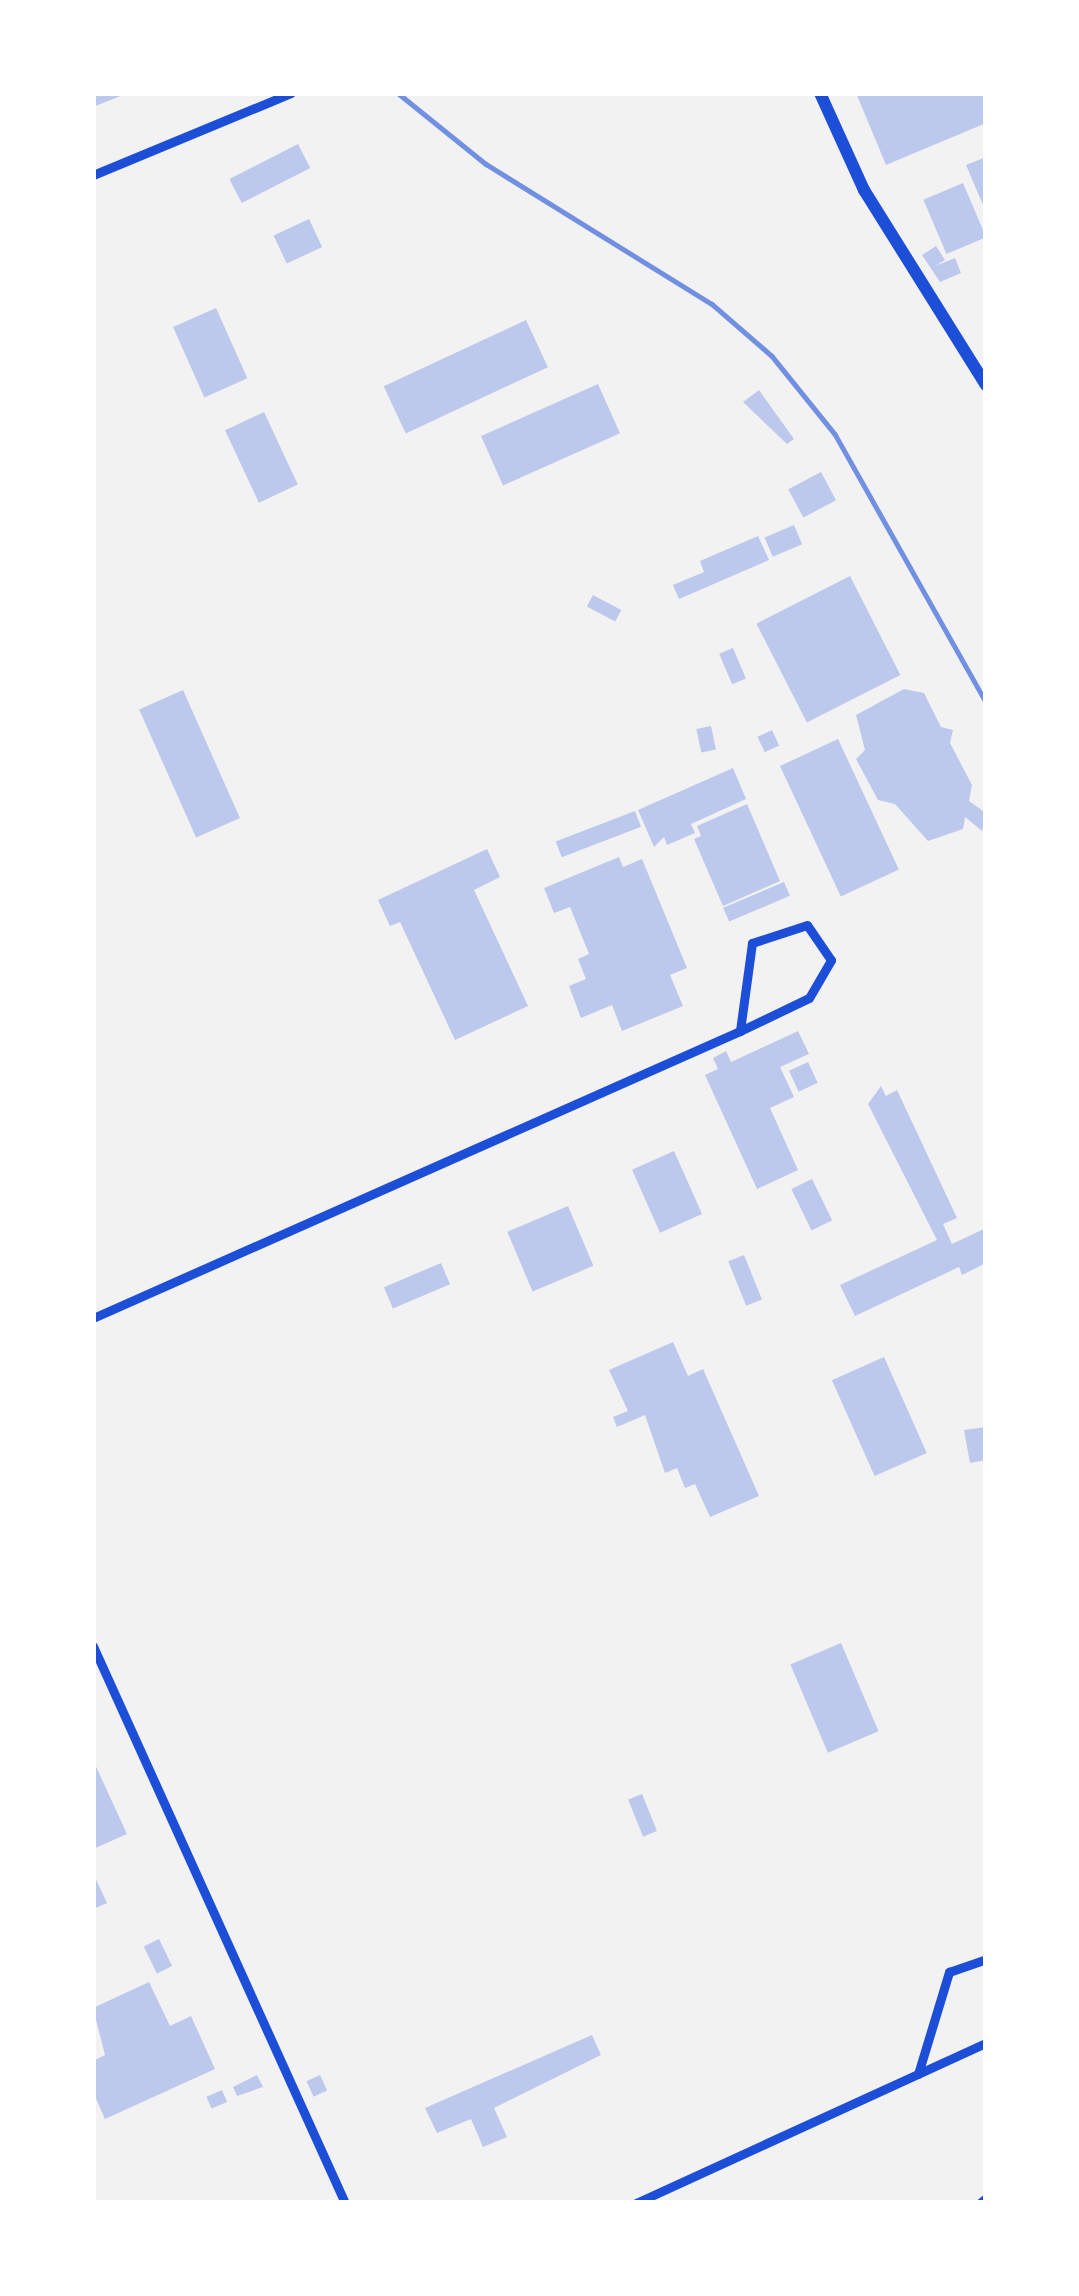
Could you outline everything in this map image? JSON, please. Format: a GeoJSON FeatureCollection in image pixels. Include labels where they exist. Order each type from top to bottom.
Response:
{"type":"FeatureCollection","features":[{"type":"Feature","properties":{"kind":"street"},"geometry":{"type":"LineString","coordinates":[[93,175],[292,93]]}},
{"type":"Feature","properties":{"kind":"street"},"geometry":{"type":"LineString","coordinates":[[820,93],[885,228],[986,385]]}},
{"type":"Feature","properties":{"kind":"street"},"geometry":{"type":"LineString","coordinates":[[93,1318],[740,1031],[809,998],[831,960],[807,925],[752,944],[740,1031]]}},
{"type":"Feature","properties":{"kind":"street"},"geometry":{"type":"LineString","coordinates":[[93,1646],[345,2203]]}},
{"type":"Feature","properties":{"kind":"street"},"geometry":{"type":"LineString","coordinates":[[918,2074],[949,1972],[986,1959]]}},
{"type":"Feature","properties":{"kind":"street"},"geometry":{"type":"LineString","coordinates":[[636,2203],[986,2043]]}},
{"type":"Feature","properties":{"kind":"building"},"geometry":{"type":"Polygon","coordinates":[[[93,93],[128,93],[93,107],[93,93]]]}},
{"type":"Feature","properties":{"kind":"building"},"geometry":{"type":"Polygon","coordinates":[[[856,93],[983,93],[986,123],[886,165],[856,93]]]}},
{"type":"Feature","properties":{"kind":"building"},"geometry":{"type":"Polygon","coordinates":[[[298,144],[310,168],[242,203],[229,179],[298,144]]]}},
{"type":"Feature","properties":{"kind":"building"},"geometry":{"type":"Polygon","coordinates":[[[986,157],[986,212],[966,165],[986,157]]]}},
{"type":"Feature","properties":{"kind":"building"},"geometry":{"type":"Polygon","coordinates":[[[963,183],[986,237],[946,254],[923,200],[963,183]]]}},
{"type":"Feature","properties":{"kind":"building"},"geometry":{"type":"Polygon","coordinates":[[[309,219],[322,247],[287,264],[274,235],[309,219]]]}},
{"type":"Feature","properties":{"kind":"building"},"geometry":{"type":"Polygon","coordinates":[[[936,246],[945,260],[935,266],[955,258],[961,273],[940,282],[922,255],[936,246]]]}},
{"type":"Feature","properties":{"kind":"building"},"geometry":{"type":"Polygon","coordinates":[[[216,308],[247,378],[204,397],[173,327],[216,308]]]}},
{"type":"Feature","properties":{"kind":"building"},"geometry":{"type":"Polygon","coordinates":[[[526,320],[548,367],[406,433],[384,386],[526,320]]]}},
{"type":"Feature","properties":{"kind":"building"},"geometry":{"type":"Polygon","coordinates":[[[598,384],[620,433],[503,485],[481,436],[598,384]]]}},
{"type":"Feature","properties":{"kind":"building"},"geometry":{"type":"Polygon","coordinates":[[[759,390],[794,439],[787,444],[743,402],[759,390]]]}},
{"type":"Feature","properties":{"kind":"building"},"geometry":{"type":"Polygon","coordinates":[[[264,412],[298,485],[259,503],[225,430],[264,412]]]}},
{"type":"Feature","properties":{"kind":"building"},"geometry":{"type":"Polygon","coordinates":[[[821,472],[836,500],[803,518],[788,489],[821,472]]]}},
{"type":"Feature","properties":{"kind":"building"},"geometry":{"type":"Polygon","coordinates":[[[794,525],[802,544],[773,557],[765,538],[794,525]]]}},
{"type":"Feature","properties":{"kind":"building"},"geometry":{"type":"Polygon","coordinates":[[[758,536],[769,560],[679,599],[673,585],[704,572],[700,561],[758,536]]]}},
{"type":"Feature","properties":{"kind":"building"},"geometry":{"type":"Polygon","coordinates":[[[850,576],[900,675],[807,723],[756,624],[850,576]]]}},
{"type":"Feature","properties":{"kind":"building"},"geometry":{"type":"Polygon","coordinates":[[[593,595],[621,610],[615,622],[587,606],[593,595]]]}},
{"type":"Feature","properties":{"kind":"building"},"geometry":{"type":"Polygon","coordinates":[[[733,648],[746,678],[732,684],[719,654],[733,648]]]}},
{"type":"Feature","properties":{"kind":"building"},"geometry":{"type":"Polygon","coordinates":[[[904,689],[924,693],[941,727],[953,730],[950,743],[972,785],[969,801],[986,813],[982,831],[965,817],[963,829],[928,841],[895,804],[878,800],[856,759],[865,750],[856,715],[904,689]]]}},
{"type":"Feature","properties":{"kind":"building"},"geometry":{"type":"Polygon","coordinates":[[[183,690],[240,818],[196,837],[139,710],[183,690]]]}},
{"type":"Feature","properties":{"kind":"building"},"geometry":{"type":"Polygon","coordinates":[[[711,726],[716,749],[701,753],[696,729],[711,726]]]}},
{"type":"Feature","properties":{"kind":"building"},"geometry":{"type":"Polygon","coordinates":[[[772,730],[779,745],[765,752],[757,737],[772,730]]]}},
{"type":"Feature","properties":{"kind":"building"},"geometry":{"type":"Polygon","coordinates":[[[838,739],[899,870],[841,897],[780,766],[838,739]]]}},
{"type":"Feature","properties":{"kind":"building"},"geometry":{"type":"Polygon","coordinates":[[[733,768],[746,799],[691,824],[695,833],[667,845],[664,837],[654,847],[638,810],[733,768]]]}},
{"type":"Feature","properties":{"kind":"building"},"geometry":{"type":"Polygon","coordinates":[[[747,804],[780,881],[723,906],[694,839],[701,836],[697,826],[747,804]]]}},
{"type":"Feature","properties":{"kind":"building"},"geometry":{"type":"Polygon","coordinates":[[[635,811],[641,827],[562,857],[556,841],[635,811]]]}},
{"type":"Feature","properties":{"kind":"building"},"geometry":{"type":"Polygon","coordinates":[[[487,849],[500,877],[474,890],[528,1006],[455,1040],[400,922],[390,926],[378,900],[487,849]]]}},
{"type":"Feature","properties":{"kind":"building"},"geometry":{"type":"Polygon","coordinates":[[[619,857],[623,867],[642,859],[687,968],[670,975],[683,1006],[622,1031],[612,1005],[581,1018],[569,986],[586,979],[578,959],[589,954],[570,907],[554,913],[544,888],[619,857]]]}},
{"type":"Feature","properties":{"kind":"building"},"geometry":{"type":"Polygon","coordinates":[[[784,882],[790,896],[729,922],[723,908],[784,882]]]}},
{"type":"Feature","properties":{"kind":"building"},"geometry":{"type":"Polygon","coordinates":[[[798,1031],[809,1054],[780,1067],[794,1097],[770,1108],[798,1170],[757,1189],[705,1075],[718,1069],[713,1058],[726,1051],[731,1062],[798,1031]]]}},
{"type":"Feature","properties":{"kind":"building"},"geometry":{"type":"Polygon","coordinates":[[[808,1062],[818,1083],[799,1092],[789,1071],[808,1062]]]}},
{"type":"Feature","properties":{"kind":"building"},"geometry":{"type":"Polygon","coordinates":[[[881,1086],[886,1096],[897,1090],[957,1218],[943,1224],[952,1244],[986,1228],[986,1263],[962,1275],[959,1267],[855,1316],[840,1285],[937,1240],[868,1104],[881,1086]]]}},
{"type":"Feature","properties":{"kind":"building"},"geometry":{"type":"Polygon","coordinates":[[[674,1151],[702,1214],[660,1233],[632,1170],[674,1151]]]}},
{"type":"Feature","properties":{"kind":"building"},"geometry":{"type":"Polygon","coordinates":[[[812,1179],[832,1220],[811,1230],[791,1189],[812,1179]]]}},
{"type":"Feature","properties":{"kind":"building"},"geometry":{"type":"Polygon","coordinates":[[[568,1206],[593,1266],[533,1292],[507,1232],[568,1206]]]}},
{"type":"Feature","properties":{"kind":"building"},"geometry":{"type":"Polygon","coordinates":[[[744,1255],[762,1300],[746,1306],[728,1261],[744,1255]]]}},
{"type":"Feature","properties":{"kind":"building"},"geometry":{"type":"Polygon","coordinates":[[[441,1263],[450,1284],[393,1308],[384,1287],[441,1263]]]}},
{"type":"Feature","properties":{"kind":"building"},"geometry":{"type":"Polygon","coordinates":[[[673,1342],[688,1376],[703,1369],[759,1496],[710,1517],[695,1484],[685,1488],[677,1468],[665,1473],[645,1415],[617,1427],[613,1417],[628,1411],[609,1370],[673,1342]]]}},
{"type":"Feature","properties":{"kind":"building"},"geometry":{"type":"Polygon","coordinates":[[[884,1357],[927,1453],[875,1476],[832,1380],[884,1357]]]}},
{"type":"Feature","properties":{"kind":"building"},"geometry":{"type":"Polygon","coordinates":[[[986,1427],[986,1460],[970,1463],[964,1430],[986,1427]]]}},
{"type":"Feature","properties":{"kind":"building"},"geometry":{"type":"Polygon","coordinates":[[[841,1643],[879,1731],[828,1753],[790,1664],[841,1643]]]}},
{"type":"Feature","properties":{"kind":"building"},"geometry":{"type":"Polygon","coordinates":[[[93,1760],[127,1834],[93,1849],[93,1760]]]}},
{"type":"Feature","properties":{"kind":"building"},"geometry":{"type":"Polygon","coordinates":[[[642,1794],[657,1831],[643,1837],[628,1800],[642,1794]]]}},
{"type":"Feature","properties":{"kind":"building"},"geometry":{"type":"Polygon","coordinates":[[[93,1873],[107,1903],[93,1909],[93,1873]]]}},
{"type":"Feature","properties":{"kind":"building"},"geometry":{"type":"Polygon","coordinates":[[[159,1939],[172,1966],[157,1973],[144,1946],[159,1939]]]}},
{"type":"Feature","properties":{"kind":"building"},"geometry":{"type":"Polygon","coordinates":[[[149,1982],[170,2026],[191,2016],[215,2069],[105,2119],[93,2092],[93,2061],[105,2055],[93,2008],[149,1982]]]}},
{"type":"Feature","properties":{"kind":"building"},"geometry":{"type":"Polygon","coordinates":[[[592,2035],[601,2055],[494,2108],[507,2137],[483,2147],[471,2119],[437,2133],[425,2108],[592,2035]]]}},
{"type":"Feature","properties":{"kind":"building"},"geometry":{"type":"Polygon","coordinates":[[[257,2075],[263,2087],[237,2096],[233,2087],[257,2075]]]}},
{"type":"Feature","properties":{"kind":"building"},"geometry":{"type":"Polygon","coordinates":[[[320,2075],[327,2090],[314,2097],[306,2081],[320,2075]]]}},
{"type":"Feature","properties":{"kind":"building"},"geometry":{"type":"Polygon","coordinates":[[[222,2090],[227,2102],[211,2109],[206,2097],[222,2090]]]}},
{"type":"Feature","properties":{"kind":"railway"},"geometry":{"type":"LineString","coordinates":[[398,93],[486,164],[712,304],[772,356],[835,434],[986,702]]}}]}
